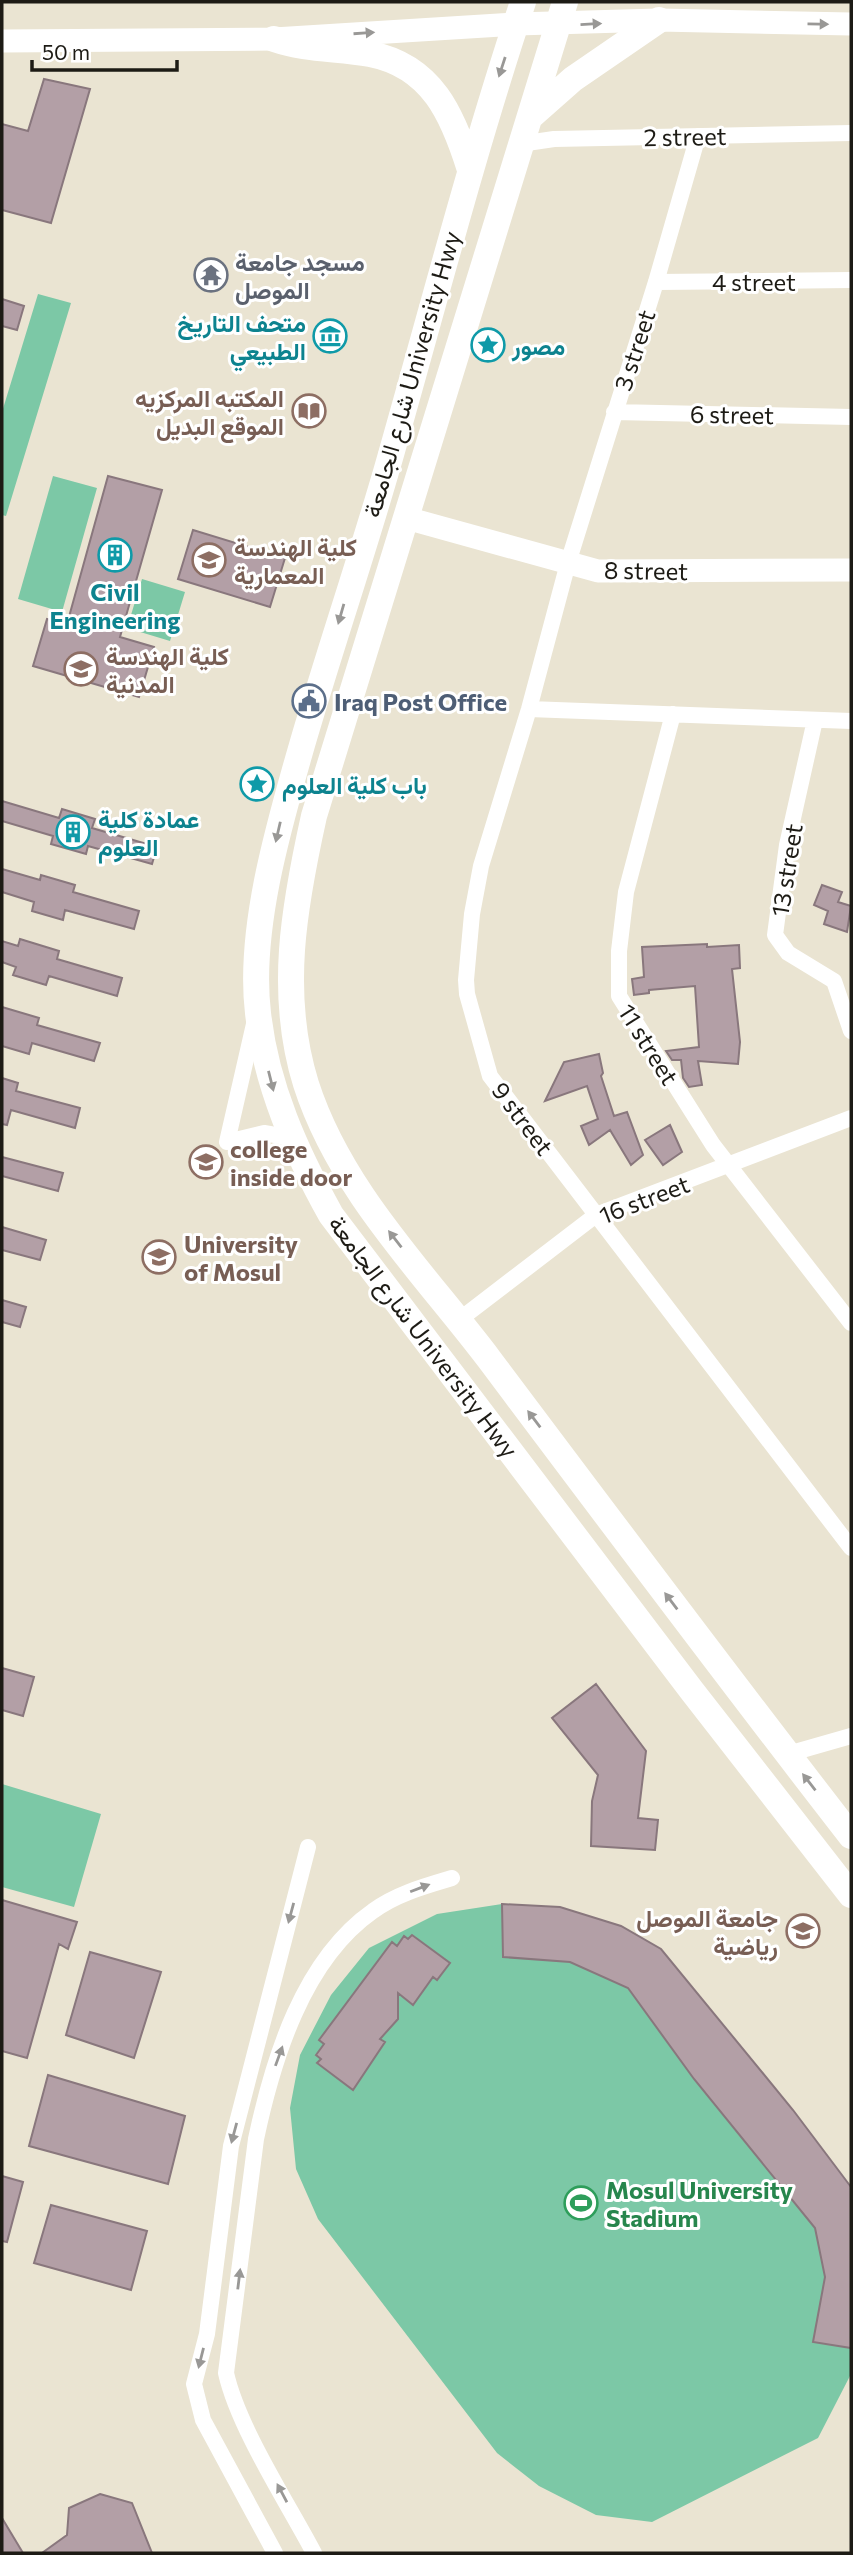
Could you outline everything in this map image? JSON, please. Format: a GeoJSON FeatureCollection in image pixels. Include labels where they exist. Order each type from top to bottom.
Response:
{"type":"FeatureCollection","features":[{"type":"Feature","properties":{"kind":"main road"},"geometry":{"type":"LineString","coordinates":[[2,41],[274,39],[519,13],[659,20],[851,24]]}},
{"type":"Feature","properties":{"kind":"main road","name":"شارع الجامعة University Hwy"},"geometry":{"type":"LineString","coordinates":[[519,13],[470,170],[387,467],[281,816],[259,938],[257,1012],[271,1085],[305,1168],[331,1215],[692,1691],[768,1784],[851,1895]]}},
{"type":"Feature","properties":{"kind":"main road","name":"شارع الجامعة University Hwy"},"geometry":{"type":"LineString","coordinates":[[561,13],[314,816],[296,900],[289,961],[293,1031],[306,1084],[355,1188],[459,1320],[851,1836]]}},
{"type":"Feature","properties":{"kind":"main road"},"geometry":{"type":"LineString","coordinates":[[530,117],[594,63],[659,20]]}},
{"type":"Feature","properties":{"kind":"main road"},"geometry":{"type":"LineString","coordinates":[[274,39],[300,48],[369,54],[394,61],[417,73],[432,87],[456,125],[470,170]]}},
{"type":"Feature","properties":{"kind":"main road","name":"8 street"},"geometry":{"type":"LineString","coordinates":[[406,518],[598,571],[851,570]]}},
{"type":"Feature","properties":{"kind":"main road"},"geometry":{"type":"LineString","coordinates":[[692,1691],[722,1669]]}},
{"type":"Feature","properties":{"kind":"street","name":"2 street"},"geometry":{"type":"LineString","coordinates":[[520,144],[554,139],[851,133]]}},
{"type":"Feature","properties":{"kind":"street","name":"3 street"},"geometry":{"type":"LineString","coordinates":[[568,563],[656,282],[698,136]]}},
{"type":"Feature","properties":{"kind":"street","name":"4 street"},"geometry":{"type":"LineString","coordinates":[[656,282],[851,280]]}},
{"type":"Feature","properties":{"kind":"street","name":"6 street"},"geometry":{"type":"LineString","coordinates":[[614,412],[851,417]]}},
{"type":"Feature","properties":{"kind":"street","name":"9 street"},"geometry":{"type":"LineString","coordinates":[[568,563],[529,709],[481,866],[472,914],[467,994],[490,1076],[851,1548]]}},
{"type":"Feature","properties":{"kind":"street"},"geometry":{"type":"LineString","coordinates":[[529,709],[851,721]]}},
{"type":"Feature","properties":{"kind":"street","name":"11 street"},"geometry":{"type":"LineString","coordinates":[[673,714],[626,892],[619,951],[619,996],[730,1167],[851,1324]]}},
{"type":"Feature","properties":{"kind":"street","name":"13 street"},"geometry":{"type":"LineString","coordinates":[[816,720],[787,845],[775,935],[788,953],[834,981],[851,1031]]}},
{"type":"Feature","properties":{"kind":"street"},"geometry":{"type":"LineString","coordinates":[[257,1012],[227,1142],[264,1133],[292,1138]]}},
{"type":"Feature","properties":{"kind":"street","name":"16 street"},"geometry":{"type":"LineString","coordinates":[[459,1320],[596,1215],[730,1167],[851,1118]]}},
{"type":"Feature","properties":{"kind":"street"},"geometry":{"type":"LineString","coordinates":[[788,1754],[851,1737]]}},
{"type":"Feature","properties":{"kind":"street"},"geometry":{"type":"LineString","coordinates":[[275,2553],[203,2420],[194,2384],[206,2334],[231,2146],[309,1847]]}},
{"type":"Feature","properties":{"kind":"street"},"geometry":{"type":"LineString","coordinates":[[314,2553],[250,2432],[230,2391],[226,2373],[256,2139],[267,2093],[286,2037],[332,1952],[373,1911],[415,1890],[452,1878]]}},
{"type":"Feature","properties":{"kind":"green space"},"geometry":{"type":"Polygon","coordinates":[[[38,294],[71,303],[6,516],[2,515],[2,412],[38,294]]]}},
{"type":"Feature","properties":{"kind":"green space"},"geometry":{"type":"Polygon","coordinates":[[[53,476],[97,488],[62,612],[18,599],[53,476]]]}},
{"type":"Feature","properties":{"kind":"green space"},"geometry":{"type":"Polygon","coordinates":[[[142,579],[185,592],[170,641],[127,628],[142,579]]]}},
{"type":"Feature","properties":{"kind":"green space"},"geometry":{"type":"Polygon","coordinates":[[[2,1784],[101,1814],[74,1907],[2,1887],[2,1784]]]}},
{"type":"Feature","properties":{"kind":"green space","name":"Mosul University Stadium"},"geometry":{"type":"Polygon","coordinates":[[[502,1904],[560,1907],[622,1926],[661,1949],[793,2110],[851,2187],[851,2374],[818,2438],[652,2522],[596,2515],[539,2486],[497,2453],[318,2219],[296,2169],[290,2108],[300,2055],[331,1995],[369,1948],[437,1914],[502,1904]]]}},
{"type":"Feature","properties":{"kind":"building"},"geometry":{"type":"Polygon","coordinates":[[[44,79],[90,89],[51,223],[2,210],[2,124],[28,131],[44,79]]]}},
{"type":"Feature","properties":{"kind":"building"},"geometry":{"type":"Polygon","coordinates":[[[2,299],[24,306],[17,330],[2,326],[2,299]]]}},
{"type":"Feature","properties":{"kind":"building","name":"Civil Engineering"},"geometry":{"type":"Polygon","coordinates":[[[108,476],[162,490],[120,637],[154,647],[139,697],[33,666],[47,619],[67,624],[108,476]]]}},
{"type":"Feature","properties":{"kind":"building"},"geometry":{"type":"Polygon","coordinates":[[[193,530],[285,558],[270,607],[178,579],[193,530]]]}},
{"type":"Feature","properties":{"kind":"building","name":"عمادة كلية العلوم"},"geometry":{"type":"Polygon","coordinates":[[[2,801],[59,818],[62,809],[95,819],[92,828],[157,847],[152,864],[88,846],[86,854],[51,844],[53,836],[2,821],[2,801]]]}},
{"type":"Feature","properties":{"kind":"building"},"geometry":{"type":"Polygon","coordinates":[[[2,869],[40,880],[41,875],[75,885],[73,892],[139,911],[134,929],[65,910],[63,920],[32,911],[34,902],[2,892],[2,869]]]}},
{"type":"Feature","properties":{"kind":"building"},"geometry":{"type":"Polygon","coordinates":[[[822,885],[842,892],[838,902],[851,906],[847,932],[824,924],[828,911],[814,905],[822,885]]]}},
{"type":"Feature","properties":{"kind":"building"},"geometry":{"type":"Polygon","coordinates":[[[20,939],[59,951],[57,959],[122,978],[117,996],[49,976],[46,985],[13,975],[16,967],[2,962],[2,941],[18,946],[20,939]]]}},
{"type":"Feature","properties":{"kind":"building"},"geometry":{"type":"Polygon","coordinates":[[[707,944],[707,947],[739,945],[740,968],[732,969],[740,1042],[738,1064],[698,1061],[702,1085],[689,1087],[683,1078],[681,1060],[672,1060],[666,1051],[699,1047],[695,986],[649,990],[649,993],[634,995],[632,979],[644,977],[642,947],[707,944]]]}},
{"type":"Feature","properties":{"kind":"building"},"geometry":{"type":"Polygon","coordinates":[[[2,1007],[39,1018],[37,1025],[100,1043],[94,1061],[32,1043],[29,1054],[2,1046],[2,1007]]]}},
{"type":"Feature","properties":{"kind":"building"},"geometry":{"type":"Polygon","coordinates":[[[599,1054],[603,1073],[601,1076],[614,1116],[627,1112],[643,1155],[631,1165],[610,1130],[589,1145],[581,1126],[598,1119],[587,1086],[545,1101],[564,1062],[599,1054]]]}},
{"type":"Feature","properties":{"kind":"building"},"geometry":{"type":"Polygon","coordinates":[[[2,1078],[18,1083],[16,1091],[80,1108],[75,1128],[11,1110],[7,1125],[2,1124],[2,1078]]]}},
{"type":"Feature","properties":{"kind":"building"},"geometry":{"type":"Polygon","coordinates":[[[670,1125],[682,1152],[663,1165],[645,1140],[670,1125]]]}},
{"type":"Feature","properties":{"kind":"building"},"geometry":{"type":"Polygon","coordinates":[[[2,1157],[63,1173],[58,1191],[2,1176],[2,1157]]]}},
{"type":"Feature","properties":{"kind":"building"},"geometry":{"type":"Polygon","coordinates":[[[2,1227],[46,1240],[40,1260],[2,1250],[2,1227]]]}},
{"type":"Feature","properties":{"kind":"building"},"geometry":{"type":"Polygon","coordinates":[[[2,1300],[26,1307],[20,1327],[2,1322],[2,1300]]]}},
{"type":"Feature","properties":{"kind":"building"},"geometry":{"type":"Polygon","coordinates":[[[2,1668],[34,1677],[23,1716],[2,1710],[2,1668]]]}},
{"type":"Feature","properties":{"kind":"building"},"geometry":{"type":"Polygon","coordinates":[[[596,1684],[646,1751],[638,1818],[658,1820],[655,1850],[591,1846],[592,1801],[598,1775],[552,1718],[596,1684]]]}},
{"type":"Feature","properties":{"kind":"building"},"geometry":{"type":"Polygon","coordinates":[[[2,1900],[77,1922],[68,1949],[59,1944],[27,2058],[2,2051],[2,1900]]]}},
{"type":"Feature","properties":{"kind":"building"},"geometry":{"type":"Polygon","coordinates":[[[502,1904],[560,1907],[621,1926],[661,1949],[793,2110],[851,2187],[851,2348],[813,2342],[825,2277],[815,2228],[694,2079],[628,1988],[570,1962],[503,1957],[502,1904]]]}},
{"type":"Feature","properties":{"kind":"building"},"geometry":{"type":"Polygon","coordinates":[[[412,1935],[450,1963],[437,1980],[433,1977],[413,2005],[398,1993],[398,2019],[380,2039],[385,2042],[353,2090],[317,2063],[321,2059],[316,2055],[324,2044],[319,2040],[392,1942],[397,1946],[404,1936],[408,1939],[412,1935]]]}},
{"type":"Feature","properties":{"kind":"building"},"geometry":{"type":"Polygon","coordinates":[[[90,1952],[161,1972],[134,2058],[66,2035],[90,1952]]]}},
{"type":"Feature","properties":{"kind":"building"},"geometry":{"type":"Polygon","coordinates":[[[48,2075],[185,2116],[168,2184],[29,2146],[48,2075]]]}},
{"type":"Feature","properties":{"kind":"building"},"geometry":{"type":"Polygon","coordinates":[[[2,2176],[23,2182],[7,2242],[2,2241],[2,2176]]]}},
{"type":"Feature","properties":{"kind":"building"},"geometry":{"type":"Polygon","coordinates":[[[51,2205],[147,2231],[131,2290],[34,2263],[51,2205]]]}},
{"type":"Feature","properties":{"kind":"building"},"geometry":{"type":"Polygon","coordinates":[[[100,2494],[132,2503],[152,2553],[42,2553],[67,2535],[69,2508],[100,2494]]]}},
{"type":"Feature","properties":{"kind":"building"},"geometry":{"type":"Polygon","coordinates":[[[2,2518],[23,2553],[2,2553],[2,2518]]]}},
{"type":"Feature","properties":{"kind":"place","name":"مسجد جامعة الموصل"},"geometry":{"type":"Point","coordinates":[211,275]}},
{"type":"Feature","properties":{"kind":"place","name":"متحف التاريخ الطبيعي"},"geometry":{"type":"Point","coordinates":[330,336]}},
{"type":"Feature","properties":{"kind":"place","name":"مصور"},"geometry":{"type":"Point","coordinates":[488,345]}},
{"type":"Feature","properties":{"kind":"place","name":"المكتبه المركزيه الموقع البديل"},"geometry":{"type":"Point","coordinates":[309,411]}},
{"type":"Feature","properties":{"kind":"place","name":"Civil Engineering"},"geometry":{"type":"Point","coordinates":[115,555]}},
{"type":"Feature","properties":{"kind":"place","name":"كلية الهندسة المعمارية"},"geometry":{"type":"Point","coordinates":[209,560]}},
{"type":"Feature","properties":{"kind":"place","name":"كلية الهندسة المدنية"},"geometry":{"type":"Point","coordinates":[81,669]}},
{"type":"Feature","properties":{"kind":"place","name":"Iraq Post Office"},"geometry":{"type":"Point","coordinates":[309,701]}},
{"type":"Feature","properties":{"kind":"place","name":"باب كلية العلوم"},"geometry":{"type":"Point","coordinates":[257,784]}},
{"type":"Feature","properties":{"kind":"place","name":"عمادة كلية العلوم"},"geometry":{"type":"Point","coordinates":[73,832]}},
{"type":"Feature","properties":{"kind":"place","name":"college inside door"},"geometry":{"type":"Point","coordinates":[206,1162]}},
{"type":"Feature","properties":{"kind":"place","name":"University of Mosul"},"geometry":{"type":"Point","coordinates":[159,1257]}},
{"type":"Feature","properties":{"kind":"place","name":"جامعة الموصل رياضية"},"geometry":{"type":"Point","coordinates":[803,1931]}},
{"type":"Feature","properties":{"kind":"place","name":"Mosul University Stadium"},"geometry":{"type":"Point","coordinates":[581,2203]}}]}
